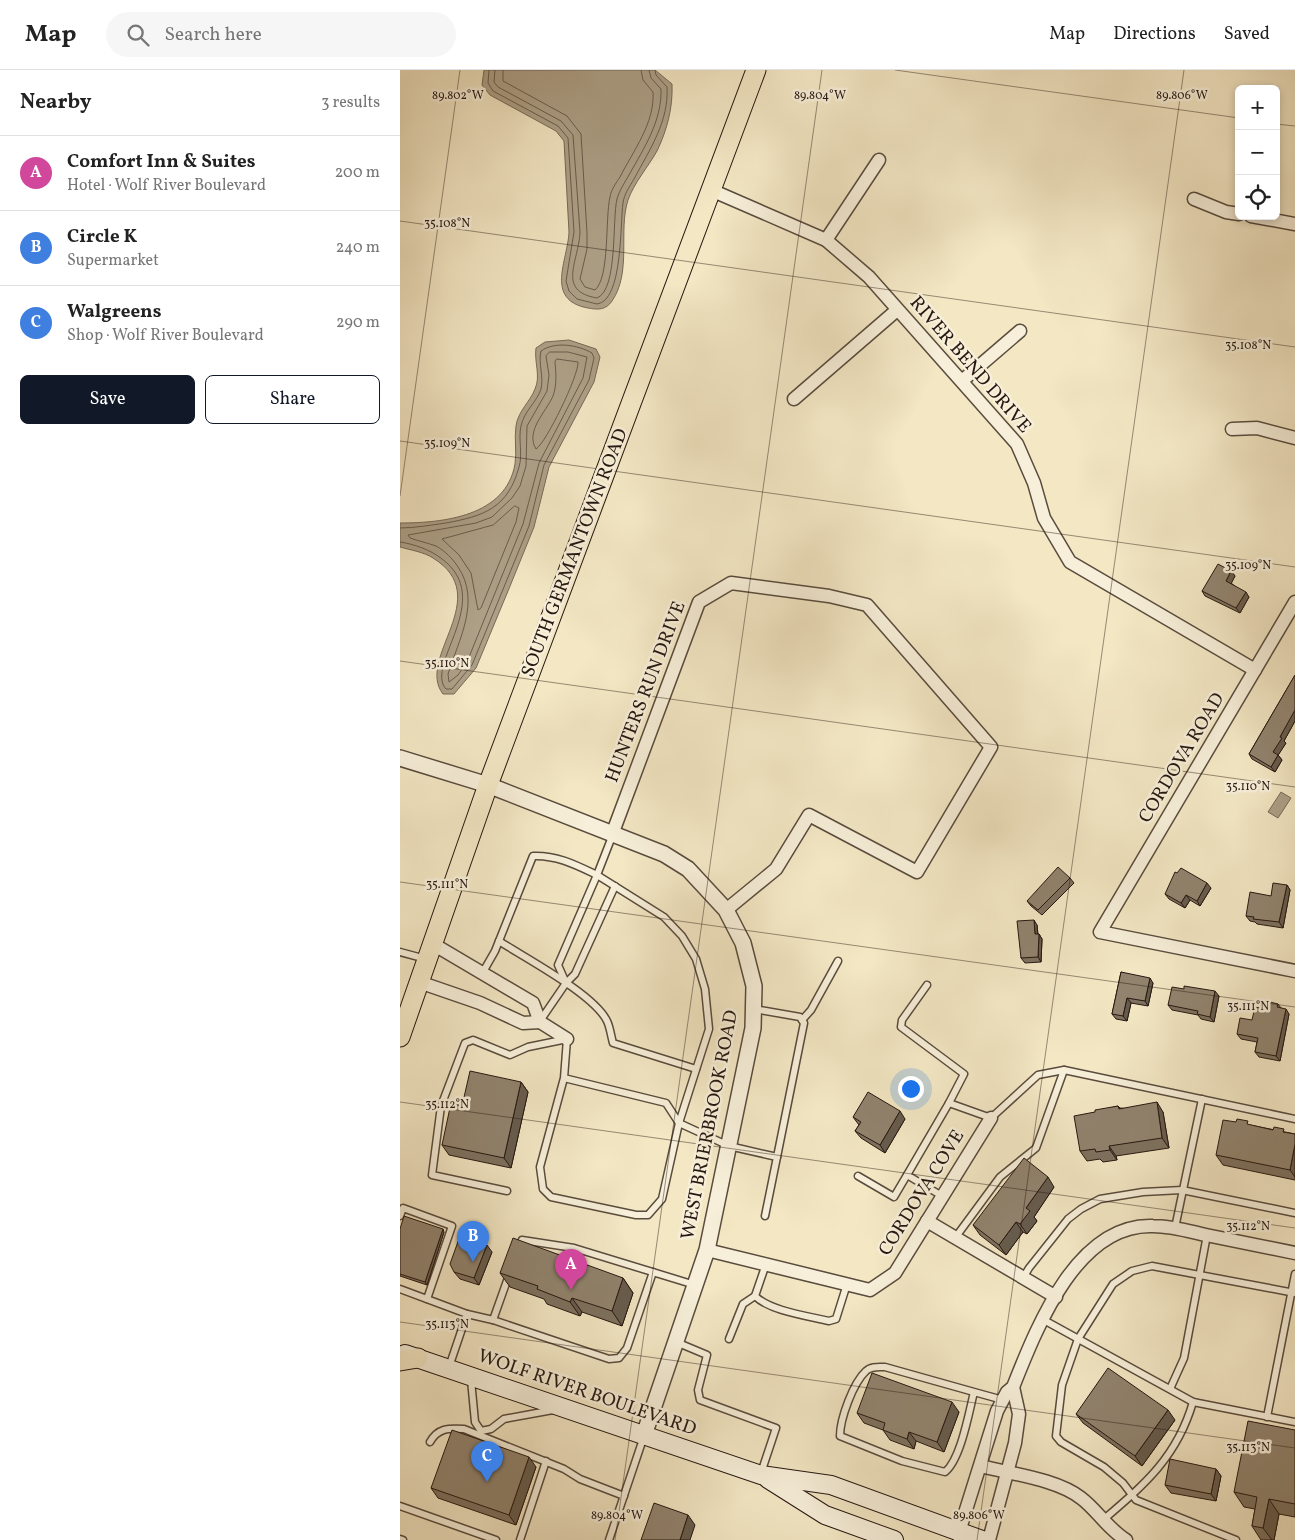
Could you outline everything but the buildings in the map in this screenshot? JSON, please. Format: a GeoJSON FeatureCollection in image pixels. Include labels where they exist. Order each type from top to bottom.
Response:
{"type":"FeatureCollection","features":[{"type":"Feature","properties":{"kind":"main road","name":"SOUTH GERMANTOWN ROAD"},"geometry":{"type":"LineString","coordinates":[[400,1037],[488,785],[756,70]]}},
{"type":"Feature","properties":{"kind":"main road","name":"WOLF RIVER BOULEVARD"},"geometry":{"type":"LineString","coordinates":[[400,1352],[409,1359],[449,1368],[761,1475],[831,1485],[960,1536],[982,1540]]}},
{"type":"Feature","properties":{"kind":"main road","name":"WOLF RIVER BOULEVARD"},"geometry":{"type":"LineString","coordinates":[[761,1475],[825,1515],[894,1540]]}},
{"type":"Feature","properties":{"kind":"street"},"geometry":{"type":"LineString","coordinates":[[826,240],[879,160]]}},
{"type":"Feature","properties":{"kind":"street","name":"RIVER BEND DRIVE"},"geometry":{"type":"LineString","coordinates":[[711,190],[826,240],[869,276],[1017,444],[1034,483],[1044,518],[1070,562],[1256,670]]}},
{"type":"Feature","properties":{"kind":"street"},"geometry":{"type":"LineString","coordinates":[[1194,199],[1226,212],[1235,213]]}},
{"type":"Feature","properties":{"kind":"street"},"geometry":{"type":"LineString","coordinates":[[1273,220],[1295,224]]}},
{"type":"Feature","properties":{"kind":"street"},"geometry":{"type":"LineString","coordinates":[[794,398],[897,310]]}},
{"type":"Feature","properties":{"kind":"street"},"geometry":{"type":"LineString","coordinates":[[962,380],[1020,331]]}},
{"type":"Feature","properties":{"kind":"street"},"geometry":{"type":"LineString","coordinates":[[1232,429],[1257,428],[1295,438]]}},
{"type":"Feature","properties":{"kind":"street","name":"HUNTERS RUN DRIVE"},"geometry":{"type":"LineString","coordinates":[[613,832],[699,602],[731,582],[829,596],[867,605],[991,746],[917,872],[809,815],[776,870],[726,910]]}},
{"type":"Feature","properties":{"kind":"street","name":"CORDOVA ROAD"},"geometry":{"type":"LineString","coordinates":[[1295,602],[1100,932],[1295,971]]}},
{"type":"Feature","properties":{"kind":"street","name":"WEST BRIERBROOK ROAD"},"geometry":{"type":"LineString","coordinates":[[400,758],[488,785],[613,832],[664,854],[688,869],[726,910],[743,942],[754,986],[753,1028],[707,1250],[644,1435]]}},
{"type":"Feature","properties":{"kind":"street"},"geometry":{"type":"LineString","coordinates":[[430,951],[483,972],[533,1003],[540,1022]]}},
{"type":"Feature","properties":{"kind":"street"},"geometry":{"type":"LineString","coordinates":[[419,982],[480,1003],[523,1023],[540,1022],[567,1038]]}},
{"type":"Feature","properties":{"kind":"street","name":"CORDOVA COVE"},"geometry":{"type":"LineString","coordinates":[[707,1250],[870,1290],[895,1273],[991,1118]]}},
{"type":"Feature","properties":{"kind":"street"},"geometry":{"type":"LineString","coordinates":[[927,1221],[1056,1297]]}},
{"type":"Feature","properties":{"kind":"street"},"geometry":{"type":"LineString","coordinates":[[960,1536],[997,1411],[1013,1387],[1042,1319],[1086,1252],[1108,1236],[1135,1228],[1152,1226],[1175,1228],[1295,1253]]}},
{"type":"Feature","properties":{"kind":"street"},"geometry":{"type":"LineString","coordinates":[[989,1540],[1007,1473],[1019,1414],[1013,1387]]}},
{"type":"Feature","properties":{"kind":"street"},"geometry":{"type":"LineString","coordinates":[[981,1466],[1063,1487],[1081,1498],[1102,1521],[1126,1540]]}},
{"type":"Feature","properties":{"kind":"lane"},"geometry":{"type":"LineString","coordinates":[[566,983],[558,965],[597,875],[613,832]]}},
{"type":"Feature","properties":{"kind":"lane"},"geometry":{"type":"LineString","coordinates":[[483,972],[499,941],[533,856],[548,856],[571,863],[597,875],[664,917],[682,936],[696,959],[705,988],[709,1014],[708,1029],[679,1123],[662,1199],[648,1215],[636,1216],[550,1197],[543,1189],[540,1167],[564,1078],[567,1038],[528,1047],[510,1055],[472,1040],[465,1043],[441,1106],[432,1175],[507,1191]]}},
{"type":"Feature","properties":{"kind":"lane"},"geometry":{"type":"LineString","coordinates":[[540,1022],[566,983],[575,974],[615,886]]}},
{"type":"Feature","properties":{"kind":"lane"},"geometry":{"type":"LineString","coordinates":[[499,941],[566,983],[592,1003],[606,1020],[613,1043],[696,1069]]}},
{"type":"Feature","properties":{"kind":"lane"},"geometry":{"type":"LineString","coordinates":[[400,952],[430,951]]}},
{"type":"Feature","properties":{"kind":"lane"},"geometry":{"type":"LineString","coordinates":[[802,1020],[811,1010],[838,961]]}},
{"type":"Feature","properties":{"kind":"lane"},"geometry":{"type":"LineString","coordinates":[[858,1176],[894,1197],[964,1074],[902,1027],[902,1020],[927,985]]}},
{"type":"Feature","properties":{"kind":"lane"},"geometry":{"type":"LineString","coordinates":[[754,1009],[800,1017],[804,1031],[765,1216]]}},
{"type":"Feature","properties":{"kind":"lane"},"geometry":{"type":"LineString","coordinates":[[949,1103],[991,1118],[1038,1075],[1064,1070],[1295,1119]]}},
{"type":"Feature","properties":{"kind":"lane"},"geometry":{"type":"LineString","coordinates":[[955,1238],[1000,1177],[1036,1148],[1064,1070]]}},
{"type":"Feature","properties":{"kind":"lane"},"geometry":{"type":"LineString","coordinates":[[564,1078],[666,1103],[679,1123],[729,1146],[777,1157]]}},
{"type":"Feature","properties":{"kind":"lane"},"geometry":{"type":"LineString","coordinates":[[1175,1228],[1202,1099]]}},
{"type":"Feature","properties":{"kind":"lane"},"geometry":{"type":"LineString","coordinates":[[907,1175],[942,1196]]}},
{"type":"Feature","properties":{"kind":"lane"},"geometry":{"type":"LineString","coordinates":[[1023,1278],[1068,1219],[1081,1209],[1100,1199],[1143,1192],[1182,1190],[1295,1213]]}},
{"type":"Feature","properties":{"kind":"lane"},"geometry":{"type":"LineString","coordinates":[[400,1216],[403,1208],[452,1226],[427,1299]]}},
{"type":"Feature","properties":{"kind":"lane"},"geometry":{"type":"LineString","coordinates":[[1170,1389],[1184,1358],[1207,1235]]}},
{"type":"Feature","properties":{"kind":"lane"},"geometry":{"type":"LineString","coordinates":[[516,1257],[522,1240],[574,1248],[695,1285]]}},
{"type":"Feature","properties":{"kind":"lane"},"geometry":{"type":"LineString","coordinates":[[729,1339],[743,1304],[756,1296],[766,1264]]}},
{"type":"Feature","properties":{"kind":"lane"},"geometry":{"type":"LineString","coordinates":[[493,1320],[512,1266]]}},
{"type":"Feature","properties":{"kind":"lane"},"geometry":{"type":"LineString","coordinates":[[1236,1540],[1136,1500],[1123,1483],[1104,1467],[1061,1442],[1056,1436],[1062,1386],[1078,1339],[1113,1284],[1132,1271],[1152,1266],[1293,1292]]}},
{"type":"Feature","properties":{"kind":"lane"},"geometry":{"type":"LineString","coordinates":[[400,1288],[466,1314],[493,1320],[600,1358],[619,1358],[627,1348],[653,1272]]}},
{"type":"Feature","properties":{"kind":"lane"},"geometry":{"type":"LineString","coordinates":[[1267,1416],[1293,1292],[1295,1274]]}},
{"type":"Feature","properties":{"kind":"lane"},"geometry":{"type":"LineString","coordinates":[[756,1296],[771,1306],[829,1321],[836,1318],[847,1284]]}},
{"type":"Feature","properties":{"kind":"lane"},"geometry":{"type":"LineString","coordinates":[[449,1368],[466,1314]]}},
{"type":"Feature","properties":{"kind":"lane"},"geometry":{"type":"LineString","coordinates":[[1042,1319],[1193,1402],[1295,1422]]}},
{"type":"Feature","properties":{"kind":"lane"},"geometry":{"type":"LineString","coordinates":[[676,1342],[707,1354],[698,1390],[700,1400],[776,1428],[761,1475]]}},
{"type":"Feature","properties":{"kind":"lane"},"geometry":{"type":"LineString","coordinates":[[974,1392],[957,1453],[950,1468],[945,1472],[902,1461],[840,1436],[840,1424],[853,1392],[866,1371],[875,1366],[885,1367],[1003,1400]]}},
{"type":"Feature","properties":{"kind":"lane"},"geometry":{"type":"LineString","coordinates":[[471,1376],[475,1422],[481,1433]]}},
{"type":"Feature","properties":{"kind":"lane"},"geometry":{"type":"LineString","coordinates":[[1102,1521],[1154,1474],[1176,1444],[1193,1402]]}},
{"type":"Feature","properties":{"kind":"lane"},"geometry":{"type":"LineString","coordinates":[[481,1433],[491,1429],[504,1419],[565,1408]]}},
{"type":"Feature","properties":{"kind":"lane"},"geometry":{"type":"LineString","coordinates":[[430,1442],[434,1435],[448,1428],[481,1433],[564,1469],[580,1479],[624,1496]]}},
{"type":"Feature","properties":{"kind":"lane"},"geometry":{"type":"LineString","coordinates":[[609,1540],[644,1435]]}},
{"type":"Feature","properties":{"kind":"lane"},"geometry":{"type":"LineString","coordinates":[[520,1540],[546,1461]]}},
{"type":"Feature","properties":{"kind":"lane"},"geometry":{"type":"LineString","coordinates":[[400,1506],[496,1540]]}},
{"type":"Feature","properties":{"kind":"water"},"geometry":{"type":"Polygon","coordinates":[[[484,70],[655,70],[672,84],[669,119],[664,135],[657,151],[637,181],[628,200],[625,212],[622,277],[612,301],[604,308],[592,309],[575,304],[566,297],[562,288],[563,266],[569,232],[564,141],[556,131],[490,95],[482,85],[484,70]]]}},
{"type":"Feature","properties":{"kind":"water"},"geometry":{"type":"Polygon","coordinates":[[[569,340],[596,349],[600,357],[594,382],[549,467],[534,527],[476,668],[454,694],[443,694],[437,679],[438,663],[456,609],[457,591],[450,574],[433,558],[400,547],[400,523],[435,521],[471,513],[486,506],[499,495],[509,481],[515,464],[515,431],[517,421],[537,384],[536,348],[545,342],[569,340]]]}},
{"type":"Feature","properties":{"kind":"water"},"geometry":{"type":"Polygon","coordinates":[[[1281,792],[1291,798],[1278,818],[1268,812],[1281,792]]]}},
{"type":"Feature","properties":{"kind":"place","name":"Circle K"},"geometry":{"type":"Point","coordinates":[473,1262]}},
{"type":"Feature","properties":{"kind":"place","name":"Comfort Inn & Suites"},"geometry":{"type":"Point","coordinates":[571,1290]}},
{"type":"Feature","properties":{"kind":"place","name":"Walgreens"},"geometry":{"type":"Point","coordinates":[487,1482]}}]}
